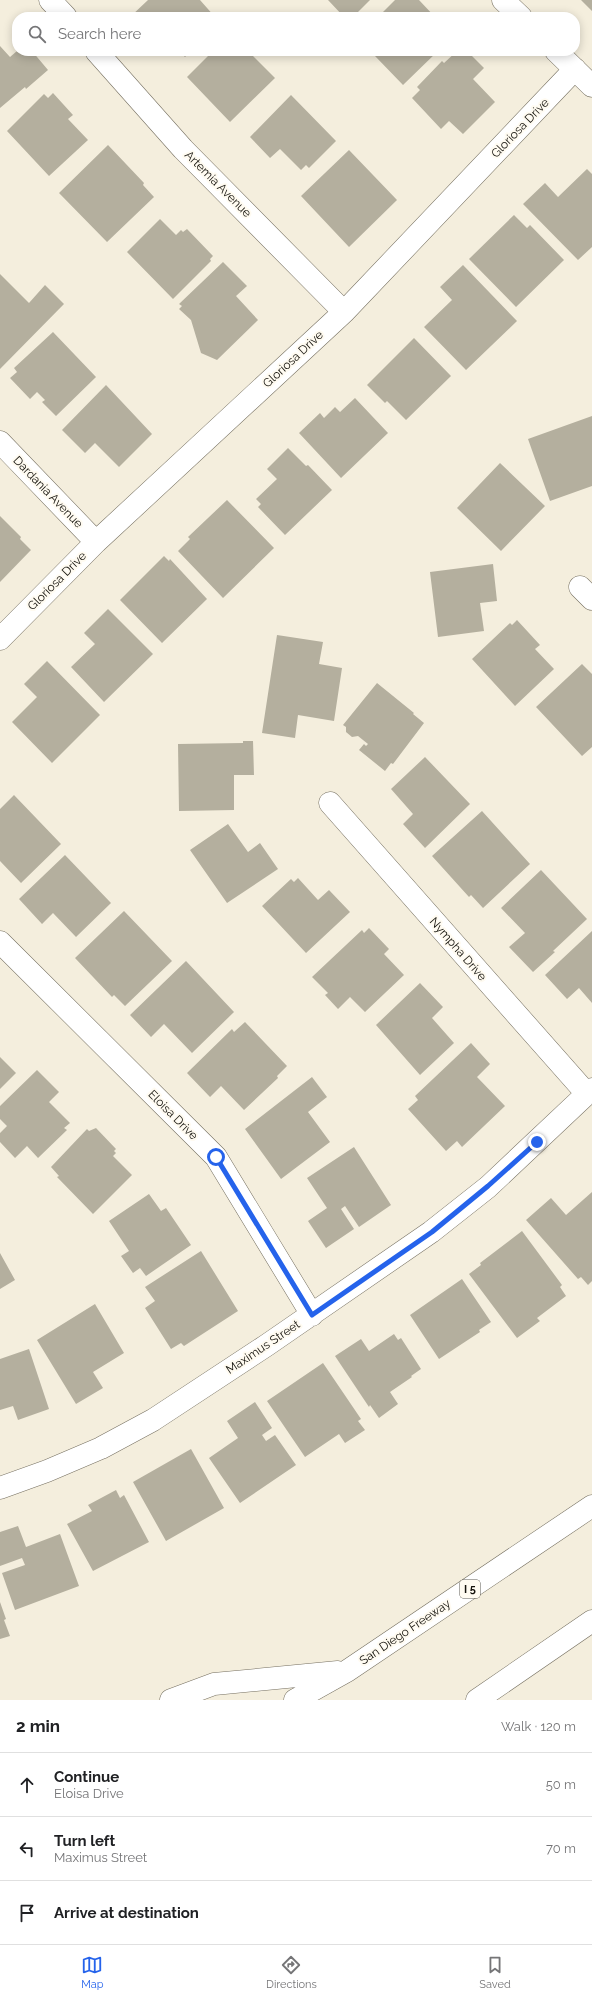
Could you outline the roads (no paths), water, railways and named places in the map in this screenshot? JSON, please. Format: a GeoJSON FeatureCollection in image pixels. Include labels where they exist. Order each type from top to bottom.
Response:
{"type":"FeatureCollection","features":[{"type":"Feature","properties":{"kind":"main road"},"geometry":{"type":"LineString","coordinates":[[50,0],[61,12]]}},
{"type":"Feature","properties":{"kind":"main road"},"geometry":{"type":"LineString","coordinates":[[503,0],[516,12]]}},
{"type":"Feature","properties":{"kind":"main road","name":"Artemia Avenue"},"geometry":{"type":"LineString","coordinates":[[100,56],[183,149],[344,312]]}},
{"type":"Feature","properties":{"kind":"main road"},"geometry":{"type":"LineString","coordinates":[[561,56],[592,86]]}},
{"type":"Feature","properties":{"kind":"main road","name":"Gloriosa Drive"},"geometry":{"type":"LineString","coordinates":[[0,639],[96,542],[344,312],[575,69]]}},
{"type":"Feature","properties":{"kind":"main road","name":"Dardania Avenue"},"geometry":{"type":"LineString","coordinates":[[0,442],[96,542]]}},
{"type":"Feature","properties":{"kind":"main road","name":"Nympha Drive"},"geometry":{"type":"LineString","coordinates":[[330,803],[589,1092]]}},
{"type":"Feature","properties":{"kind":"main road","name":"Eloisa Drive"},"geometry":{"type":"LineString","coordinates":[[0,942],[216,1157],[312,1315]]}},
{"type":"Feature","properties":{"kind":"main road","name":"Maximus Street"},"geometry":{"type":"LineString","coordinates":[[0,1488],[47,1471],[101,1448],[152,1420],[312,1315],[432,1232],[477,1196],[589,1092]]}},
{"type":"Feature","properties":{"kind":"main road","name":"San Diego Freeway"},"geometry":{"type":"LineString","coordinates":[[295,1700],[347,1671],[592,1506]]}},
{"type":"Feature","properties":{"kind":"main road"},"geometry":{"type":"LineString","coordinates":[[477,1700],[592,1621]]}},
{"type":"Feature","properties":{"kind":"main road"},"geometry":{"type":"LineString","coordinates":[[171,1700],[214,1684],[347,1671]]}}]}
